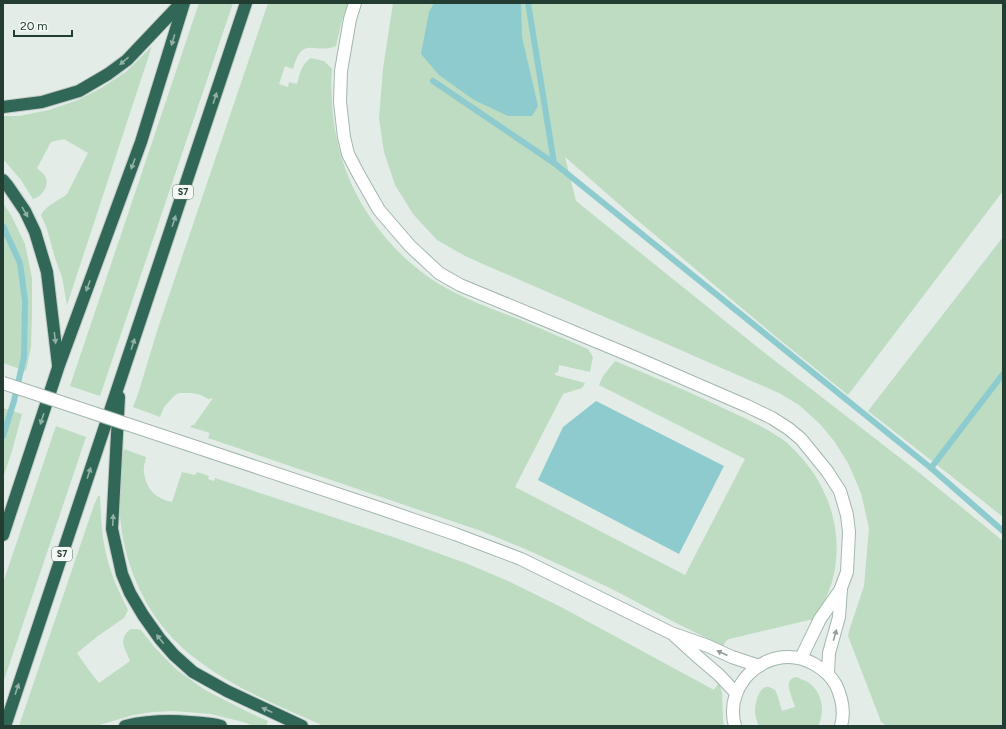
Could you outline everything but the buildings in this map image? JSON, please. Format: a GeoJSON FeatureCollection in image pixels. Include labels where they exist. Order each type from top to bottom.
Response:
{"type":"FeatureCollection","features":[{"type":"Feature","properties":{"kind":"highway"},"geometry":{"type":"LineString","coordinates":[[3,107],[42,102],[79,91],[108,74],[127,60],[181,3]]}},
{"type":"Feature","properties":{"kind":"highway"},"geometry":{"type":"LineString","coordinates":[[3,535],[58,368],[141,142],[184,3]]}},
{"type":"Feature","properties":{"kind":"highway","name":"S7"},"geometry":{"type":"LineString","coordinates":[[5,726],[246,3]]}},
{"type":"Feature","properties":{"kind":"highway"},"geometry":{"type":"LineString","coordinates":[[3,180],[25,211],[35,232],[47,272],[58,368]]}},
{"type":"Feature","properties":{"kind":"highway"},"geometry":{"type":"LineString","coordinates":[[120,381],[112,529],[122,574],[130,593],[142,615],[160,639],[174,656],[193,672],[227,691],[302,726]]}},
{"type":"Feature","properties":{"kind":"highway"},"geometry":{"type":"LineString","coordinates":[[125,726],[170,720],[221,726]]}},
{"type":"Feature","properties":{"kind":"street"},"geometry":{"type":"LineString","coordinates":[[355,3],[350,19],[341,71],[340,102],[344,136],[348,154],[379,210],[410,246],[439,273],[460,285],[634,357],[772,418],[801,439],[827,471],[840,491],[847,515],[847,572],[841,588],[820,619],[801,658]]}},
{"type":"Feature","properties":{"kind":"street"},"geometry":{"type":"LineString","coordinates":[[3,383],[433,526],[521,559],[671,633],[759,666]]}},
{"type":"Feature","properties":{"kind":"street"},"geometry":{"type":"LineString","coordinates":[[828,674],[829,653],[838,623],[841,588]]}},
{"type":"Feature","properties":{"kind":"street"},"geometry":{"type":"LineString","coordinates":[[671,633],[719,675],[736,693]]}},
{"type":"Feature","properties":{"kind":"street"},"geometry":{"type":"LineString","coordinates":[[735,726],[733,714],[736,693],[746,676],[759,666],[772,659],[791,657],[801,658],[811,662],[828,674],[839,691],[845,724]]}},
{"type":"Feature","properties":{"kind":"green space"},"geometry":{"type":"Polygon","coordinates":[[[199,3],[233,3],[100,396],[70,386],[199,3]]]}},
{"type":"Feature","properties":{"kind":"green space"},"geometry":{"type":"Polygon","coordinates":[[[268,3],[348,3],[336,46],[328,48],[305,49],[297,58],[293,69],[285,66],[279,84],[288,87],[289,82],[297,84],[303,66],[311,58],[324,61],[332,69],[331,91],[336,134],[341,156],[348,176],[368,214],[395,248],[428,277],[446,288],[489,308],[588,349],[593,357],[590,372],[559,365],[558,372],[555,373],[555,375],[585,383],[582,388],[563,394],[515,487],[685,575],[745,459],[599,385],[603,376],[615,361],[696,396],[753,422],[782,439],[798,454],[819,481],[832,513],[837,547],[836,565],[832,582],[814,620],[729,639],[723,646],[614,590],[523,548],[481,531],[208,438],[210,433],[190,427],[194,425],[213,398],[208,399],[201,395],[192,393],[179,393],[174,396],[164,407],[160,417],[133,407],[158,328],[268,3]]]}},
{"type":"Feature","properties":{"kind":"green space"},"geometry":{"type":"Polygon","coordinates":[[[393,3],[1003,3],[1003,191],[848,395],[769,331],[565,157],[576,201],[756,346],[922,475],[1003,541],[1003,726],[887,726],[881,722],[848,636],[864,586],[869,528],[861,493],[848,463],[834,441],[820,424],[799,405],[779,393],[467,257],[437,240],[413,214],[395,185],[384,152],[379,118],[383,69],[393,3]]]}},
{"type":"Feature","properties":{"kind":"green space"},"geometry":{"type":"Polygon","coordinates":[[[152,46],[67,305],[62,277],[41,215],[49,206],[67,194],[88,153],[64,139],[51,142],[37,168],[44,174],[47,181],[46,185],[44,191],[33,199],[21,180],[3,159],[3,116],[19,116],[49,110],[78,100],[103,87],[127,71],[152,46]]]}},
{"type":"Feature","properties":{"kind":"green space"},"geometry":{"type":"Polygon","coordinates":[[[3,203],[12,217],[25,244],[32,278],[31,347],[26,371],[3,363],[3,203]]]}},
{"type":"Feature","properties":{"kind":"green space"},"geometry":{"type":"Polygon","coordinates":[[[1003,237],[1003,517],[868,411],[1003,237]]]}},
{"type":"Feature","properties":{"kind":"green space"},"geometry":{"type":"Polygon","coordinates":[[[3,408],[22,414],[3,478],[3,408]]]}},
{"type":"Feature","properties":{"kind":"green space"},"geometry":{"type":"Polygon","coordinates":[[[56,426],[86,437],[3,683],[3,583],[56,426]]]}},
{"type":"Feature","properties":{"kind":"green space"},"geometry":{"type":"Polygon","coordinates":[[[124,449],[146,457],[144,471],[147,484],[157,496],[166,501],[172,502],[182,472],[195,475],[197,472],[209,476],[208,479],[214,481],[215,478],[399,539],[468,564],[508,581],[561,607],[714,690],[719,683],[722,692],[724,726],[324,726],[276,705],[229,681],[200,662],[180,645],[162,626],[148,605],[136,581],[127,557],[122,531],[119,505],[120,479],[124,449]]]}},
{"type":"Feature","properties":{"kind":"green space"},"geometry":{"type":"Polygon","coordinates":[[[98,496],[100,496],[102,529],[109,565],[114,580],[128,610],[124,618],[77,653],[88,669],[99,683],[130,661],[124,647],[124,637],[131,629],[141,630],[156,649],[177,670],[205,690],[268,721],[266,726],[254,726],[211,714],[174,711],[133,715],[96,726],[19,726],[98,496]]]}},
{"type":"Feature","properties":{"kind":"green space"},"geometry":{"type":"Polygon","coordinates":[[[797,677],[811,685],[819,695],[822,714],[818,726],[759,726],[755,711],[760,692],[766,687],[775,690],[782,711],[795,707],[789,685],[792,678],[797,677]]]}},
{"type":"Feature","properties":{"kind":"water"},"geometry":{"type":"Polygon","coordinates":[[[434,3],[521,3],[522,37],[538,106],[532,116],[508,116],[474,100],[439,75],[421,54],[429,12],[434,3]]]}},
{"type":"Feature","properties":{"kind":"water"},"geometry":{"type":"Polygon","coordinates":[[[596,401],[724,466],[679,554],[538,480],[563,427],[596,401]]]}},
{"type":"Feature","properties":{"kind":"waterway"},"geometry":{"type":"LineString","coordinates":[[528,3],[554,163]]}},
{"type":"Feature","properties":{"kind":"waterway"},"geometry":{"type":"LineString","coordinates":[[433,81],[554,163],[931,468],[1003,531]]}},
{"type":"Feature","properties":{"kind":"waterway"},"geometry":{"type":"LineString","coordinates":[[3,226],[20,263],[25,301],[24,357],[14,401],[3,436]]}},
{"type":"Feature","properties":{"kind":"waterway"},"geometry":{"type":"LineString","coordinates":[[931,468],[1003,374]]}}]}
